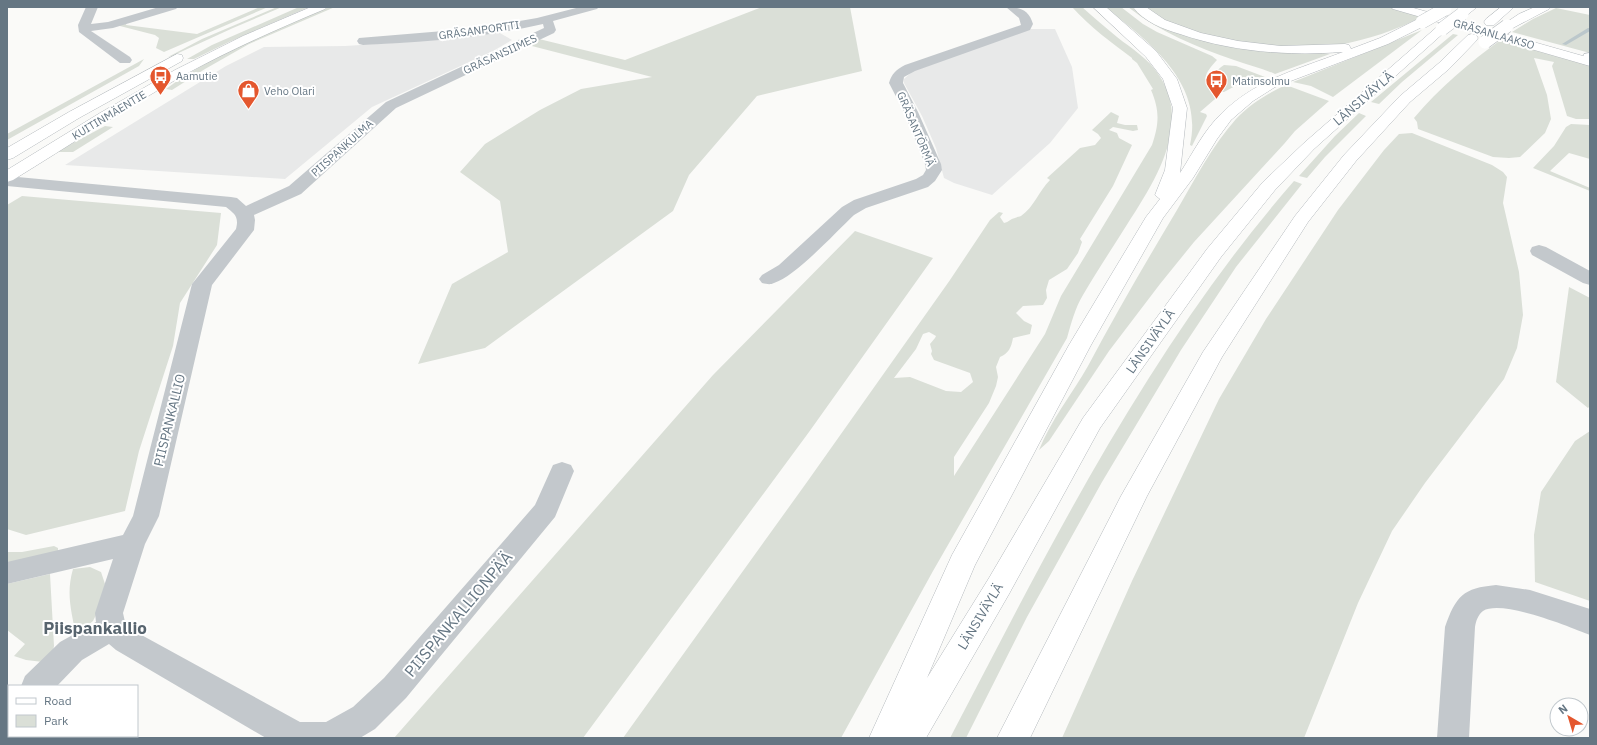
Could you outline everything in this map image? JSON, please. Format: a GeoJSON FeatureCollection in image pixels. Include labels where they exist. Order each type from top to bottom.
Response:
{"type":"FeatureCollection","features":[{"type":"Feature","properties":{"kind":"main road"},"geometry":{"type":"LineString","coordinates":[[232,32],[294,7]]}},
{"type":"Feature","properties":{"kind":"main road","name":"KUITINMÄENTIE"},"geometry":{"type":"LineString","coordinates":[[7,177],[102,119],[204,60],[248,38],[321,7]]}},
{"type":"Feature","properties":{"kind":"main road"},"geometry":{"type":"LineString","coordinates":[[1099,7],[1151,54],[1170,79],[1180,108],[1173,170],[1155,217]]}},
{"type":"Feature","properties":{"kind":"main road"},"geometry":{"type":"LineString","coordinates":[[1139,7],[1150,17],[1186,33],[1255,47],[1280,49],[1328,49],[1354,47],[1384,40]]}},
{"type":"Feature","properties":{"kind":"main road","name":"GRÄSANLAAKSO"},"geometry":{"type":"LineString","coordinates":[[1397,7],[1590,58]]}},
{"type":"Feature","properties":{"kind":"main road","name":"GRÄSANLAAKSO"},"geometry":{"type":"LineString","coordinates":[[1415,7],[1590,58]]}},
{"type":"Feature","properties":{"kind":"main road"},"geometry":{"type":"LineString","coordinates":[[1014,738],[1134,496],[1211,357],[1301,220],[1350,158],[1405,99],[1444,66],[1472,38],[1508,7]]}},
{"type":"Feature","properties":{"kind":"main road"},"geometry":{"type":"LineString","coordinates":[[1444,66],[1485,42],[1507,26],[1545,7]]}},
{"type":"Feature","properties":{"kind":"main road"},"geometry":{"type":"LineString","coordinates":[[885,738],[962,563],[1080,345],[1155,217],[1187,175],[1210,138],[1226,117],[1248,98],[1270,84],[1384,40],[1447,8]]}},
{"type":"Feature","properties":{"kind":"main road","name":"LÄNSIVÄYLÄ"},"geometry":{"type":"LineString","coordinates":[[908,738],[999,586],[1091,424],[1210,259],[1269,186],[1309,146],[1442,29],[1466,11]]}},
{"type":"Feature","properties":{"kind":"main road","name":"KUITINMÄENTIE"},"geometry":{"type":"LineString","coordinates":[[7,155],[135,80],[186,54]]}},
{"type":"Feature","properties":{"kind":"street"},"geometry":{"type":"LineString","coordinates":[[92,7],[84,25],[85,32],[88,36],[125,60]]}},
{"type":"Feature","properties":{"kind":"street"},"geometry":{"type":"LineString","coordinates":[[85,28],[109,25],[172,7]]}},
{"type":"Feature","properties":{"kind":"street","name":"GRÄSANPORTTI"},"geometry":{"type":"LineString","coordinates":[[363,41],[460,34],[545,19],[593,7]]}},
{"type":"Feature","properties":{"kind":"street","name":"GRÄSANTÖRMÄ"},"geometry":{"type":"LineString","coordinates":[[769,279],[786,269],[848,211],[860,204],[922,183],[929,178],[934,170],[911,112],[896,83],[896,79],[902,71],[1026,27],[1027,24],[1025,17],[1012,7]]}},
{"type":"Feature","properties":{"kind":"street","name":"GRÄSANSIIMES"},"geometry":{"type":"LineString","coordinates":[[438,82],[550,30],[549,24],[545,19]]}},
{"type":"Feature","properties":{"kind":"street","name":"PIISPANKULMA"},"geometry":{"type":"LineString","coordinates":[[245,213],[295,190],[391,105],[438,82]]}},
{"type":"Feature","properties":{"kind":"street"},"geometry":{"type":"LineString","coordinates":[[7,181],[231,202],[245,213]]}},
{"type":"Feature","properties":{"kind":"street","name":"PIISPANKALLIO"},"geometry":{"type":"LineString","coordinates":[[112,628],[109,613],[132,544],[146,516],[202,284],[244,230],[248,221],[245,213]]}},
{"type":"Feature","properties":{"kind":"street"},"geometry":{"type":"LineString","coordinates":[[1539,251],[1590,279]]}},
{"type":"Feature","properties":{"kind":"street","name":"PIISPANKALLIONPÄÄ"},"geometry":{"type":"LineString","coordinates":[[332,738],[364,718],[395,688],[546,510],[562,471]]}},
{"type":"Feature","properties":{"kind":"street"},"geometry":{"type":"LineString","coordinates":[[7,573],[132,544]]}},
{"type":"Feature","properties":{"kind":"street"},"geometry":{"type":"LineString","coordinates":[[1453,738],[1460,627],[1464,613],[1473,602],[1490,596],[1518,599],[1554,609],[1590,622]]}},
{"type":"Feature","properties":{"kind":"street"},"geometry":{"type":"LineString","coordinates":[[37,685],[71,651],[112,628],[126,641],[297,738],[332,738]]}},
{"type":"Feature","properties":{"kind":"shaded area"},"geometry":{"type":"Polygon","coordinates":[[[1031,29],[1055,29],[1072,67],[1078,108],[1050,143],[992,195],[954,183],[944,178],[936,148],[922,116],[904,83],[904,79],[914,70],[1031,29]]]}},
{"type":"Feature","properties":{"kind":"shaded area"},"geometry":{"type":"Polygon","coordinates":[[[498,32],[512,40],[493,51],[372,107],[285,179],[65,165],[226,66],[264,47],[345,46],[408,42],[498,32]]]}},
{"type":"Feature","properties":{"kind":"green space"},"geometry":{"type":"Polygon","coordinates":[[[260,7],[268,7],[164,52],[156,48],[159,38],[155,35],[116,25],[127,22],[126,25],[197,34],[260,7]]]}},
{"type":"Feature","properties":{"kind":"green space"},"geometry":{"type":"Polygon","coordinates":[[[277,7],[282,7],[168,57],[202,39],[277,7]]]}},
{"type":"Feature","properties":{"kind":"green space"},"geometry":{"type":"Polygon","coordinates":[[[299,7],[309,7],[194,59],[187,59],[212,45],[299,7]]]}},
{"type":"Feature","properties":{"kind":"green space"},"geometry":{"type":"Polygon","coordinates":[[[328,7],[335,7],[249,44],[172,90],[166,89],[223,54],[286,24],[328,7]]]}},
{"type":"Feature","properties":{"kind":"green space"},"geometry":{"type":"Polygon","coordinates":[[[762,7],[850,7],[862,71],[757,96],[689,175],[673,211],[485,348],[418,364],[452,284],[508,252],[500,201],[460,172],[485,144],[540,110],[581,89],[652,77],[528,45],[539,39],[625,60],[762,7]]]}},
{"type":"Feature","properties":{"kind":"green space"},"geometry":{"type":"Polygon","coordinates":[[[1072,7],[1082,7],[1145,59],[1159,75],[1168,94],[1172,113],[1171,132],[1166,152],[1149,189],[1080,300],[1067,338],[933,571],[841,738],[623,738],[807,482],[950,280],[990,220],[999,212],[1003,213],[1000,217],[1004,223],[1021,216],[1026,212],[1050,180],[1047,178],[1080,148],[1095,145],[1101,138],[1092,130],[1111,112],[1119,116],[1117,123],[1137,125],[1138,130],[1133,131],[1113,127],[1109,130],[1117,133],[1119,138],[1132,145],[1113,186],[1080,239],[1082,242],[1078,253],[1067,269],[1049,280],[1046,290],[1047,298],[1043,305],[1023,306],[1016,313],[1024,321],[1032,325],[1030,334],[1013,338],[1009,350],[1006,354],[1000,357],[996,367],[998,377],[996,386],[989,403],[954,457],[954,476],[1045,334],[1061,296],[1152,145],[1158,118],[1156,104],[1151,90],[1153,89],[1137,63],[1101,34],[1072,7]],[[929,332],[923,334],[916,349],[894,378],[910,377],[946,391],[961,392],[973,382],[970,373],[934,360],[931,354],[932,351],[930,344],[936,336],[929,332]]]}},
{"type":"Feature","properties":{"kind":"green space"},"geometry":{"type":"Polygon","coordinates":[[[1105,7],[1121,7],[1143,24],[1157,32],[1212,56],[1217,60],[1206,75],[1207,85],[1215,99],[1200,112],[1206,114],[1207,116],[1192,146],[1190,145],[1192,122],[1189,102],[1181,83],[1155,49],[1105,7]]]}},
{"type":"Feature","properties":{"kind":"green space"},"geometry":{"type":"Polygon","coordinates":[[[1128,7],[1132,7],[1142,16],[1190,37],[1330,54],[1275,74],[1192,44],[1153,24],[1128,7]]]}},
{"type":"Feature","properties":{"kind":"green space"},"geometry":{"type":"Polygon","coordinates":[[[1147,7],[1391,7],[1424,16],[1403,26],[1360,40],[1337,45],[1292,47],[1237,42],[1210,36],[1185,29],[1163,19],[1147,7]]]}},
{"type":"Feature","properties":{"kind":"green space"},"geometry":{"type":"Polygon","coordinates":[[[1556,8],[1590,15],[1590,53],[1512,32],[1533,19],[1556,8]]]}},
{"type":"Feature","properties":{"kind":"green space"},"geometry":{"type":"Polygon","coordinates":[[[1422,30],[1333,97],[1311,86],[1293,82],[1422,30]]]}},
{"type":"Feature","properties":{"kind":"green space"},"geometry":{"type":"Polygon","coordinates":[[[1453,34],[1458,35],[1402,82],[1379,104],[1371,102],[1453,34]]]}},
{"type":"Feature","properties":{"kind":"green space"},"geometry":{"type":"Polygon","coordinates":[[[1502,39],[1590,66],[1590,119],[1576,119],[1567,116],[1552,66],[1554,62],[1534,58],[1547,95],[1551,119],[1545,133],[1520,157],[1493,157],[1418,129],[1417,122],[1414,118],[1434,96],[1455,76],[1502,39]]]}},
{"type":"Feature","properties":{"kind":"green space"},"geometry":{"type":"Polygon","coordinates":[[[144,59],[139,66],[7,140],[7,134],[144,59]]]}},
{"type":"Feature","properties":{"kind":"green space"},"geometry":{"type":"Polygon","coordinates":[[[1224,65],[1236,66],[1265,77],[1250,78],[1224,92],[1221,92],[1216,85],[1215,78],[1217,71],[1224,65]]]}},
{"type":"Feature","properties":{"kind":"green space"},"geometry":{"type":"Polygon","coordinates":[[[1286,85],[1329,101],[1295,131],[1194,242],[1109,351],[1049,441],[1039,450],[1049,428],[1088,366],[1131,288],[1212,151],[1227,129],[1247,108],[1286,85]]]}},
{"type":"Feature","properties":{"kind":"green space"},"geometry":{"type":"Polygon","coordinates":[[[1359,113],[1366,116],[1325,157],[1307,178],[1299,176],[1335,136],[1359,113]]]}},
{"type":"Feature","properties":{"kind":"green space"},"geometry":{"type":"Polygon","coordinates":[[[1571,124],[1590,125],[1590,159],[1569,153],[1550,171],[1590,188],[1590,191],[1533,168],[1554,146],[1566,127],[1571,124]]]}},
{"type":"Feature","properties":{"kind":"green space"},"geometry":{"type":"Polygon","coordinates":[[[105,126],[113,127],[73,152],[56,152],[105,126]]]}},
{"type":"Feature","properties":{"kind":"green space"},"geometry":{"type":"Polygon","coordinates":[[[1412,133],[1492,165],[1503,172],[1507,177],[1503,203],[1519,272],[1523,315],[1517,348],[1504,379],[1425,483],[1392,531],[1358,603],[1304,738],[1062,738],[1132,581],[1219,399],[1266,319],[1338,210],[1384,150],[1399,134],[1412,133]]]}},
{"type":"Feature","properties":{"kind":"green space"},"geometry":{"type":"Polygon","coordinates":[[[1294,181],[1302,184],[1236,267],[1181,350],[1102,482],[1027,617],[966,738],[950,738],[1065,520],[1149,379],[1194,310],[1242,244],[1294,181]]]}},
{"type":"Feature","properties":{"kind":"green space"},"geometry":{"type":"Polygon","coordinates":[[[22,196],[221,213],[217,245],[180,303],[173,346],[139,451],[125,511],[26,535],[7,529],[7,205],[22,196]]]}},
{"type":"Feature","properties":{"kind":"green space"},"geometry":{"type":"Polygon","coordinates":[[[855,231],[933,258],[809,432],[583,738],[394,738],[713,375],[855,231]]]}},
{"type":"Feature","properties":{"kind":"green space"},"geometry":{"type":"Polygon","coordinates":[[[1569,287],[1590,298],[1590,406],[1588,408],[1556,382],[1569,287]]]}},
{"type":"Feature","properties":{"kind":"green space"},"geometry":{"type":"Polygon","coordinates":[[[1590,431],[1590,601],[1535,582],[1534,535],[1541,492],[1575,441],[1590,431]]]}},
{"type":"Feature","properties":{"kind":"green space"},"geometry":{"type":"Polygon","coordinates":[[[54,546],[58,548],[58,553],[7,563],[7,552],[22,552],[54,546]]]}},
{"type":"Feature","properties":{"kind":"green space"},"geometry":{"type":"Polygon","coordinates":[[[90,567],[101,572],[105,584],[101,605],[93,621],[76,635],[70,602],[71,578],[73,569],[90,567]]]}},
{"type":"Feature","properties":{"kind":"green space"},"geometry":{"type":"Polygon","coordinates":[[[50,574],[54,646],[53,652],[43,662],[26,660],[14,656],[25,644],[7,630],[7,584],[50,574]]]}},
{"type":"Feature","properties":{"kind":"waterway"},"geometry":{"type":"LineString","coordinates":[[1564,44],[1590,29]]}},
{"type":"Feature","properties":{"kind":"place","name":"Aamutie"},"geometry":{"type":"Point","coordinates":[161,96]}},
{"type":"Feature","properties":{"kind":"place","name":"Matinsolmu"},"geometry":{"type":"Point","coordinates":[1216,100]}},
{"type":"Feature","properties":{"kind":"place","name":"Veho Olari"},"geometry":{"type":"Point","coordinates":[248,110]}},
{"type":"Feature","properties":{"kind":"district","name":"Piispankallio"},"geometry":{"type":"Point","coordinates":[95,628]}}]}
